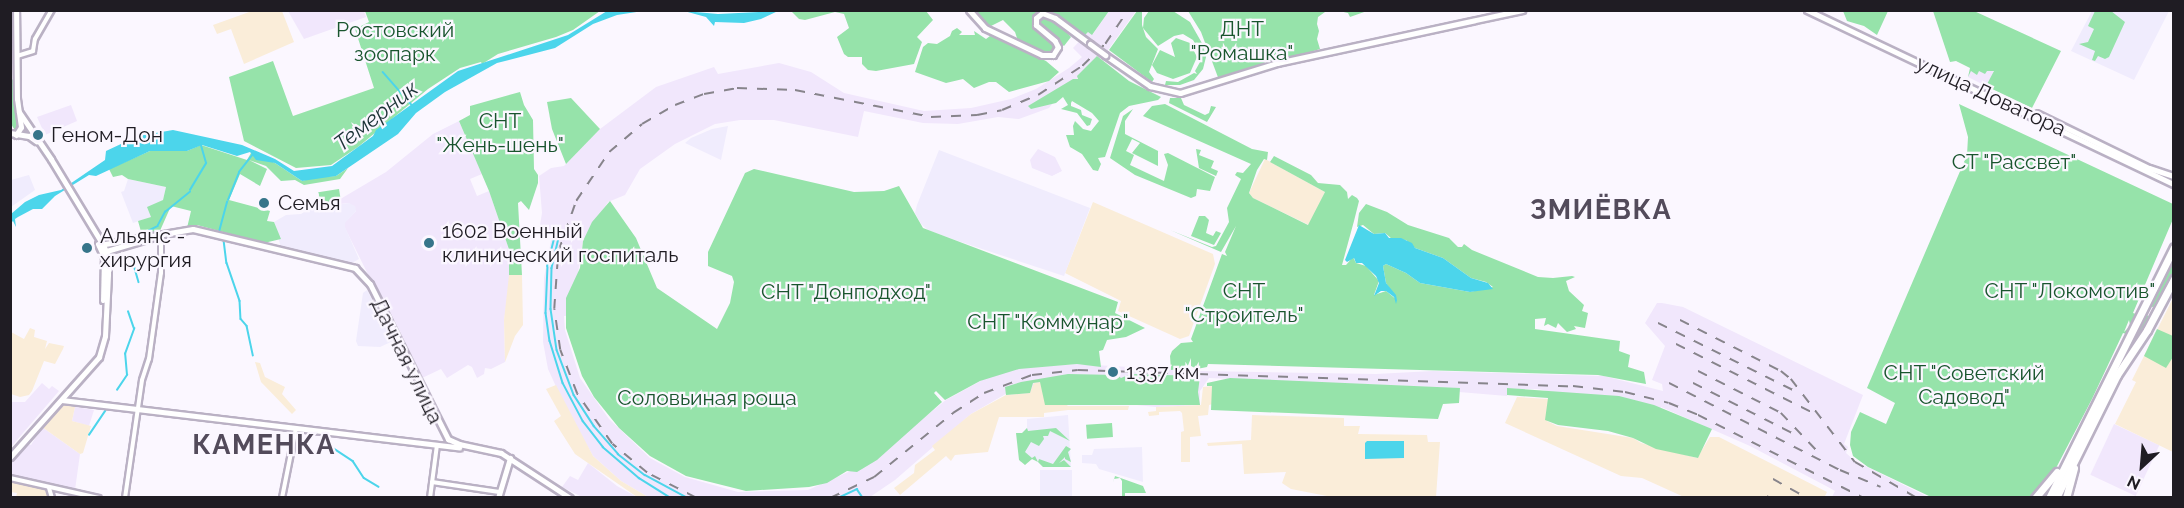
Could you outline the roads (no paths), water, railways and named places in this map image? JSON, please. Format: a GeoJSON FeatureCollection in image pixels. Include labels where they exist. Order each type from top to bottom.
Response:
{"type":"FeatureCollection","features":[{"type":"Feature","properties":{"kind":"highway"},"geometry":{"type":"LineString","coordinates":[[2056,498],[2076,449],[2174,247]]}},
{"type":"Feature","properties":{"kind":"highway"},"geometry":{"type":"LineString","coordinates":[[2049,498],[2117,375],[2154,318],[2174,279]]}},
{"type":"Feature","properties":{"kind":"highway"},"geometry":{"type":"LineString","coordinates":[[2146,303],[2150,309],[2158,309]]}},
{"type":"Feature","properties":{"kind":"highway"},"geometry":{"type":"LineString","coordinates":[[2141,312],[2149,313],[2154,318]]}},
{"type":"Feature","properties":{"kind":"highway"},"geometry":{"type":"LineString","coordinates":[[2035,498],[2076,449]]}},
{"type":"Feature","properties":{"kind":"highway"},"geometry":{"type":"LineString","coordinates":[[2066,498],[2076,449]]}},
{"type":"Feature","properties":{"kind":"main road"},"geometry":{"type":"LineString","coordinates":[[13,134],[21,129],[17,80],[16,10]]}},
{"type":"Feature","properties":{"kind":"main road"},"geometry":{"type":"LineString","coordinates":[[969,10],[985,28],[1041,55],[1053,56],[1058,47],[1055,41],[1036,25],[1036,18],[1042,13],[1055,18],[1150,86],[1180,93],[1277,63],[1522,10]]}},
{"type":"Feature","properties":{"kind":"main road","name":"улица Доватора"},"geometry":{"type":"LineString","coordinates":[[1807,10],[1957,79],[2174,184]]}},
{"type":"Feature","properties":{"kind":"main road","name":"улица Доватора"},"geometry":{"type":"LineString","coordinates":[[1815,10],[2149,168],[2174,176]]}},
{"type":"Feature","properties":{"kind":"main road"},"geometry":{"type":"LineString","coordinates":[[10,75],[17,80]]}},
{"type":"Feature","properties":{"kind":"main road"},"geometry":{"type":"LineString","coordinates":[[10,457],[62,400],[94,359],[102,341],[104,274],[102,248],[62,179],[19,112]]}},
{"type":"Feature","properties":{"kind":"main road"},"geometry":{"type":"LineString","coordinates":[[13,134],[36,139]]}},
{"type":"Feature","properties":{"kind":"main road","name":"Дачная улица"},"geometry":{"type":"LineString","coordinates":[[161,234],[201,230],[360,272],[370,284],[448,439],[459,444],[489,449],[509,459]]}},
{"type":"Feature","properties":{"kind":"main road"},"geometry":{"type":"LineString","coordinates":[[102,248],[161,234]]}},
{"type":"Feature","properties":{"kind":"main road"},"geometry":{"type":"LineString","coordinates":[[102,248],[137,244],[161,234]]}},
{"type":"Feature","properties":{"kind":"main road"},"geometry":{"type":"LineString","coordinates":[[121,247],[130,240]]}},
{"type":"Feature","properties":{"kind":"main road"},"geometry":{"type":"LineString","coordinates":[[72,387],[75,398],[81,401]]}},
{"type":"Feature","properties":{"kind":"main road"},"geometry":{"type":"LineString","coordinates":[[10,452],[72,387]]}},
{"type":"Feature","properties":{"kind":"main road"},"geometry":{"type":"LineString","coordinates":[[62,400],[489,452],[509,459],[565,498]]}},
{"type":"Feature","properties":{"kind":"main road"},"geometry":{"type":"LineString","coordinates":[[438,444],[442,431]]}},
{"type":"Feature","properties":{"kind":"main road"},"geometry":{"type":"LineString","coordinates":[[498,495],[509,459]]}},
{"type":"Feature","properties":{"kind":"main road"},"geometry":{"type":"LineString","coordinates":[[550,488],[570,498]]}},
{"type":"Feature","properties":{"kind":"street"},"geometry":{"type":"LineString","coordinates":[[17,56],[33,51],[35,39],[52,10]]}},
{"type":"Feature","properties":{"kind":"street"},"geometry":{"type":"LineString","coordinates":[[125,498],[142,380],[149,359],[161,273],[161,234]]}},
{"type":"Feature","properties":{"kind":"street"},"geometry":{"type":"LineString","coordinates":[[282,498],[296,428]]}},
{"type":"Feature","properties":{"kind":"street"},"geometry":{"type":"LineString","coordinates":[[430,498],[438,444]]}},
{"type":"Feature","properties":{"kind":"street"},"geometry":{"type":"LineString","coordinates":[[10,478],[99,498]]}},
{"type":"Feature","properties":{"kind":"street"},"geometry":{"type":"LineString","coordinates":[[432,482],[498,495]]}},
{"type":"Feature","properties":{"kind":"street"},"geometry":{"type":"LineString","coordinates":[[49,487],[52,498]]}},
{"type":"Feature","properties":{"kind":"water","name":"Темерник"},"geometry":{"type":"Polygon","coordinates":[[[607,11],[643,11],[617,15],[593,24],[555,48],[497,63],[445,92],[416,113],[398,134],[336,176],[302,181],[275,163],[256,160],[250,152],[237,156],[202,145],[187,151],[150,151],[96,176],[89,175],[55,196],[42,209],[33,209],[15,219],[16,227],[13,221],[11,223],[11,214],[25,202],[39,195],[61,190],[105,160],[106,151],[138,136],[173,130],[242,145],[275,159],[294,171],[332,166],[373,136],[376,130],[458,71],[568,35],[607,11]]]}},
{"type":"Feature","properties":{"kind":"water"},"geometry":{"type":"Polygon","coordinates":[[[684,11],[718,14],[778,11],[761,19],[744,23],[715,22],[714,26],[706,17],[684,11]]]}},
{"type":"Feature","properties":{"kind":"water"},"geometry":{"type":"Polygon","coordinates":[[[1359,225],[1374,234],[1385,233],[1389,238],[1401,238],[1412,243],[1415,248],[1443,258],[1471,278],[1488,283],[1493,289],[1470,292],[1420,283],[1406,273],[1386,264],[1383,266],[1386,283],[1396,295],[1396,304],[1394,297],[1386,291],[1381,291],[1374,296],[1379,283],[1376,276],[1362,263],[1356,263],[1354,258],[1347,262],[1345,260],[1359,225]]]}},
{"type":"Feature","properties":{"kind":"water"},"geometry":{"type":"Polygon","coordinates":[[[1367,441],[1404,441],[1404,458],[1365,459],[1367,441]]]}},
{"type":"Feature","properties":{"kind":"waterway"},"geometry":{"type":"LineString","coordinates":[[383,72],[412,105]]}},
{"type":"Feature","properties":{"kind":"waterway"},"geometry":{"type":"LineString","coordinates":[[190,190],[206,163],[201,145]]}},
{"type":"Feature","properties":{"kind":"waterway"},"geometry":{"type":"LineString","coordinates":[[239,172],[253,154]]}},
{"type":"Feature","properties":{"kind":"waterway"},"geometry":{"type":"LineString","coordinates":[[228,200],[239,173]]}},
{"type":"Feature","properties":{"kind":"waterway"},"geometry":{"type":"LineString","coordinates":[[158,225],[165,212],[190,192]]}},
{"type":"Feature","properties":{"kind":"waterway"},"geometry":{"type":"LineString","coordinates":[[219,232],[227,202]]}},
{"type":"Feature","properties":{"kind":"waterway"},"geometry":{"type":"LineString","coordinates":[[146,232],[158,226]]}},
{"type":"Feature","properties":{"kind":"waterway"},"geometry":{"type":"LineString","coordinates":[[556,233],[548,266],[546,313],[550,341],[563,383],[583,421],[603,447],[639,478],[671,498]]}},
{"type":"Feature","properties":{"kind":"waterway"},"geometry":{"type":"LineString","coordinates":[[559,238],[552,268],[551,309],[557,350],[574,395],[594,426],[618,454],[645,475],[688,498]]}},
{"type":"Feature","properties":{"kind":"waterway"},"geometry":{"type":"LineString","coordinates":[[219,239],[224,240],[227,263],[240,301],[241,319],[247,326],[253,355]]}},
{"type":"Feature","properties":{"kind":"waterway"},"geometry":{"type":"LineString","coordinates":[[132,258],[139,282]]}},
{"type":"Feature","properties":{"kind":"waterway"},"geometry":{"type":"LineString","coordinates":[[117,390],[127,375],[125,354],[134,329],[128,312]]}},
{"type":"Feature","properties":{"kind":"waterway"},"geometry":{"type":"LineString","coordinates":[[89,435],[105,411]]}},
{"type":"Feature","properties":{"kind":"waterway"},"geometry":{"type":"LineString","coordinates":[[333,448],[353,461],[364,478],[379,487]]}},
{"type":"Feature","properties":{"kind":"waterway"},"geometry":{"type":"LineString","coordinates":[[838,498],[857,489],[863,498]]}},
{"type":"Feature","properties":{"kind":"railway"},"geometry":{"type":"LineString","coordinates":[[696,498],[647,473],[612,444],[577,394],[560,350],[554,309],[558,252],[576,201],[609,152],[642,124],[675,105],[704,94],[737,88],[795,90],[931,117],[977,115],[1002,110],[1038,95],[1082,66],[1105,44],[1128,10]]}},
{"type":"Feature","properties":{"kind":"railway"},"geometry":{"type":"LineString","coordinates":[[1680,320],[1781,371],[1791,379],[1855,462],[1917,498]]}},
{"type":"Feature","properties":{"kind":"railway"},"geometry":{"type":"LineString","coordinates":[[1658,323],[1795,391]]}},
{"type":"Feature","properties":{"kind":"railway"},"geometry":{"type":"LineString","coordinates":[[1676,344],[1813,413]]}},
{"type":"Feature","properties":{"kind":"railway"},"geometry":{"type":"LineString","coordinates":[[830,498],[874,477],[953,413],[984,393],[1032,375],[1078,370],[1573,386],[1625,392],[1669,403],[1698,415],[1864,498]]}},
{"type":"Feature","properties":{"kind":"railway"},"geometry":{"type":"LineString","coordinates":[[1698,371],[1781,413],[1820,454]]}},
{"type":"Feature","properties":{"kind":"railway"},"geometry":{"type":"LineString","coordinates":[[1669,383],[1840,470],[1881,487]]}},
{"type":"Feature","properties":{"kind":"railway"},"geometry":{"type":"LineString","coordinates":[[1693,383],[1798,436]]}},
{"type":"Feature","properties":{"kind":"railway"},"geometry":{"type":"LineString","coordinates":[[1773,479],[1807,498]]}},
{"type":"Feature","properties":{"kind":"place","name":"Геном-Дон"},"geometry":{"type":"Point","coordinates":[38,135]}},
{"type":"Feature","properties":{"kind":"place","name":"Семья"},"geometry":{"type":"Point","coordinates":[264,203]}},
{"type":"Feature","properties":{"kind":"place","name":"1602 Военный клинический госпиталь"},"geometry":{"type":"Point","coordinates":[429,243]}},
{"type":"Feature","properties":{"kind":"place","name":"Альянс - хирургия"},"geometry":{"type":"Point","coordinates":[87,248]}},
{"type":"Feature","properties":{"kind":"place","name":"1337 км"},"geometry":{"type":"Point","coordinates":[1113,372]}},
{"type":"Feature","properties":{"kind":"district","name":"ЗМИЁВКА"},"geometry":{"type":"Point","coordinates":[1601,210]}},
{"type":"Feature","properties":{"kind":"district","name":"КАМЕНКА"},"geometry":{"type":"Point","coordinates":[264,445]}},
{"type":"Feature","properties":{"kind":"park label","name":"ДНТ \"Ромашка\""},"geometry":{"type":"Point","coordinates":[1242,41]}},
{"type":"Feature","properties":{"kind":"park label","name":"Ростовский зоопарк"},"geometry":{"type":"Point","coordinates":[395,42]}},
{"type":"Feature","properties":{"kind":"park label","name":"СНТ \"Жень-шень\""},"geometry":{"type":"Point","coordinates":[500,133]}},
{"type":"Feature","properties":{"kind":"park label","name":"СТ \"Рассвет\""},"geometry":{"type":"Point","coordinates":[2014,162]}},
{"type":"Feature","properties":{"kind":"park label","name":"СНТ \"Локомотив\""},"geometry":{"type":"Point","coordinates":[2070,291]}},
{"type":"Feature","properties":{"kind":"park label","name":"СНТ \"Донподход\""},"geometry":{"type":"Point","coordinates":[846,292]}},
{"type":"Feature","properties":{"kind":"park label","name":"СНТ \"Строитель\""},"geometry":{"type":"Point","coordinates":[1244,303]}},
{"type":"Feature","properties":{"kind":"park label","name":"СНТ \"Коммунар\""},"geometry":{"type":"Point","coordinates":[1048,322]}},
{"type":"Feature","properties":{"kind":"park label","name":"СНТ \"Советский Садовод\""},"geometry":{"type":"Point","coordinates":[1964,385]}},
{"type":"Feature","properties":{"kind":"park label","name":"Соловьиная роща"},"geometry":{"type":"Point","coordinates":[707,398]}}]}
